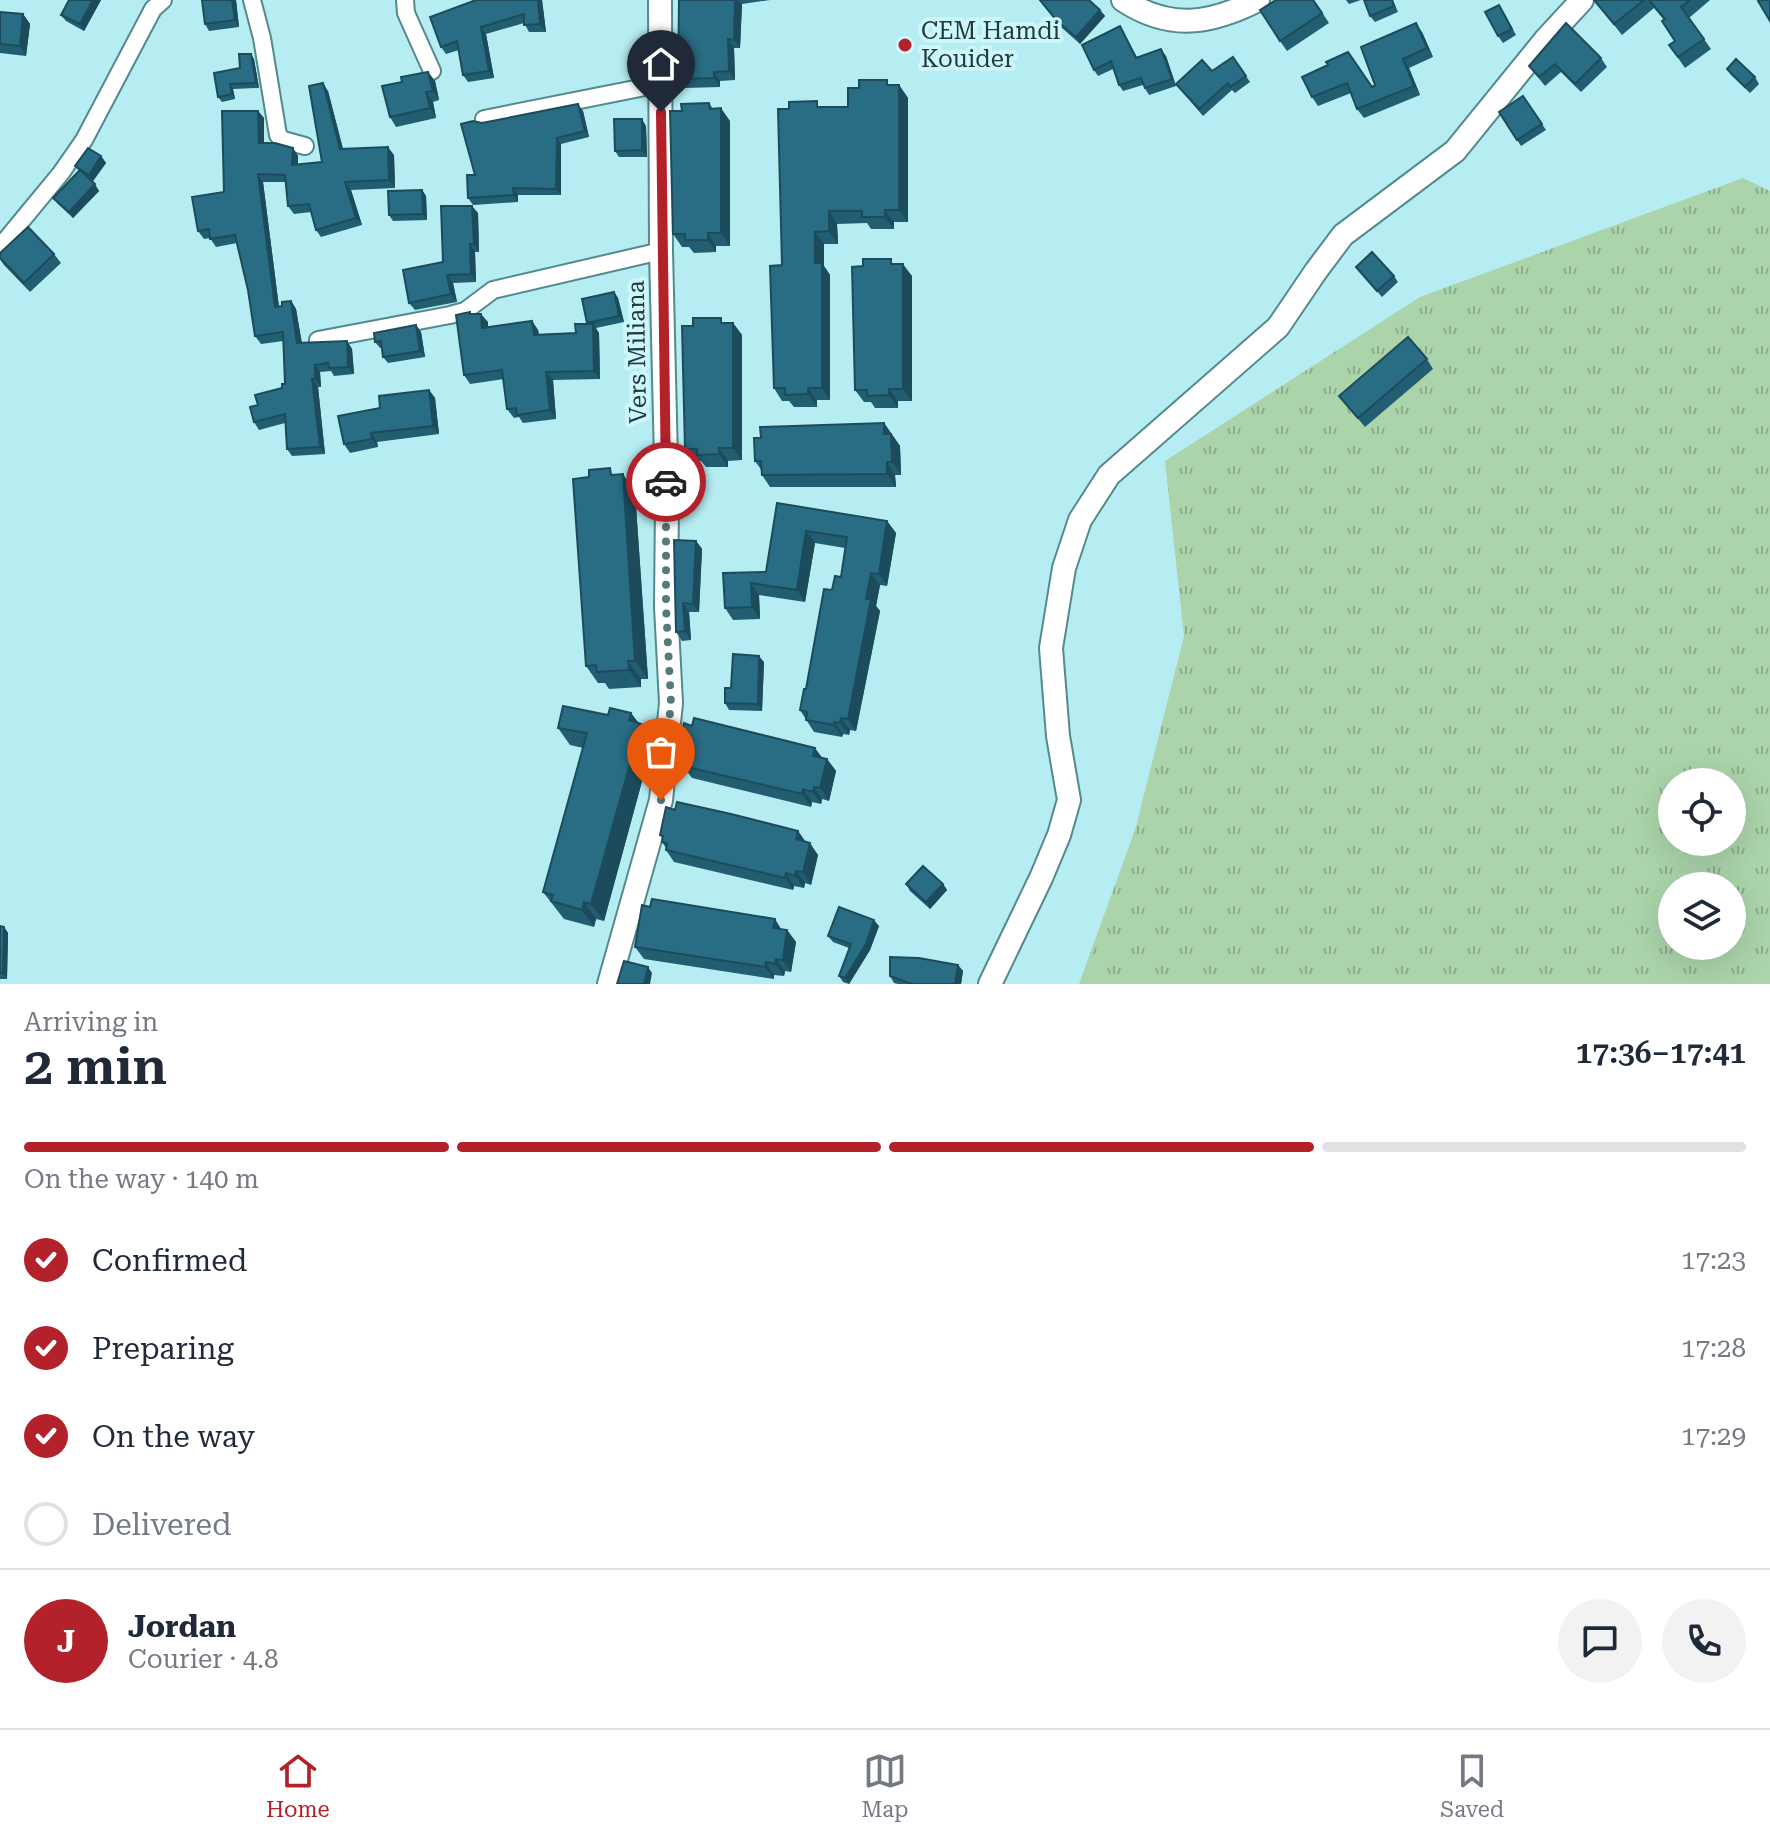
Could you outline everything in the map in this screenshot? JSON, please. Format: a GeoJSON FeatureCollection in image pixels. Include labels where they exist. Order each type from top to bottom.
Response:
{"type":"FeatureCollection","features":[{"type":"Feature","properties":{"kind":"street"},"geometry":{"type":"LineString","coordinates":[[0,247],[84,140],[153,9],[163,0]]}},
{"type":"Feature","properties":{"kind":"street"},"geometry":{"type":"LineString","coordinates":[[252,0],[262,38],[278,135],[283,140],[305,146]]}},
{"type":"Feature","properties":{"kind":"street"},"geometry":{"type":"LineString","coordinates":[[405,0],[406,13],[432,71]]}},
{"type":"Feature","properties":{"kind":"street","name":"Vers Miliana"},"geometry":{"type":"LineString","coordinates":[[609,984],[661,800],[671,703],[666,607],[660,0]]}},
{"type":"Feature","properties":{"kind":"street"},"geometry":{"type":"LineString","coordinates":[[1123,0],[1159,17],[1195,22],[1228,16],[1258,0]]}},
{"type":"Feature","properties":{"kind":"street"},"geometry":{"type":"LineString","coordinates":[[990,984],[1041,878],[1059,835],[1069,800],[1058,736],[1051,648],[1064,568],[1080,520],[1109,475],[1278,327],[1343,235],[1455,151],[1546,39],[1582,0]]}},
{"type":"Feature","properties":{"kind":"street"},"geometry":{"type":"LineString","coordinates":[[484,119],[660,84]]}},
{"type":"Feature","properties":{"kind":"street"},"geometry":{"type":"LineString","coordinates":[[318,340],[450,315],[465,311],[493,290],[661,251]]}},
{"type":"Feature","properties":{"kind":"green space"},"geometry":{"type":"Polygon","coordinates":[[[1743,178],[1770,191],[1770,984],[1079,984],[1135,830],[1184,636],[1165,461],[1420,297],[1743,178]]]}},
{"type":"Feature","properties":{"kind":"building"},"geometry":{"type":"Polygon","coordinates":[[[69,0],[93,0],[80,24],[61,15],[69,0]]]}},
{"type":"Feature","properties":{"kind":"building"},"geometry":{"type":"Polygon","coordinates":[[[202,0],[232,0],[235,20],[205,24],[202,0]]]}},
{"type":"Feature","properties":{"kind":"building"},"geometry":{"type":"Polygon","coordinates":[[[476,0],[538,0],[540,24],[524,25],[524,14],[481,27],[489,71],[463,75],[457,41],[441,47],[430,17],[476,0]]]}},
{"type":"Feature","properties":{"kind":"building"},"geometry":{"type":"Polygon","coordinates":[[[679,0],[735,0],[734,40],[728,39],[729,71],[714,72],[714,78],[678,79],[679,0]]]}},
{"type":"Feature","properties":{"kind":"building"},"geometry":{"type":"Polygon","coordinates":[[[1040,0],[1089,0],[1100,10],[1076,37],[1057,21],[1040,0]]]}},
{"type":"Feature","properties":{"kind":"building"},"geometry":{"type":"Polygon","coordinates":[[[1276,0],[1313,0],[1322,13],[1280,41],[1260,10],[1276,0]]]}},
{"type":"Feature","properties":{"kind":"building"},"geometry":{"type":"Polygon","coordinates":[[[1364,0],[1392,0],[1394,6],[1370,16],[1364,0]]]}},
{"type":"Feature","properties":{"kind":"building"},"geometry":{"type":"Polygon","coordinates":[[[1594,0],[1644,0],[1614,24],[1594,0]]]}},
{"type":"Feature","properties":{"kind":"building"},"geometry":{"type":"Polygon","coordinates":[[[1649,0],[1690,0],[1681,7],[1704,39],[1678,57],[1669,45],[1675,41],[1662,21],[1665,19],[1649,0]]]}},
{"type":"Feature","properties":{"kind":"building"},"geometry":{"type":"Polygon","coordinates":[[[1770,0],[1770,21],[1758,1],[1770,0]]]}},
{"type":"Feature","properties":{"kind":"building"},"geometry":{"type":"Polygon","coordinates":[[[1499,5],[1512,29],[1498,36],[1485,12],[1499,5]]]}},
{"type":"Feature","properties":{"kind":"building"},"geometry":{"type":"Polygon","coordinates":[[[0,12],[23,14],[20,46],[0,44],[0,12]]]}},
{"type":"Feature","properties":{"kind":"building"},"geometry":{"type":"Polygon","coordinates":[[[1416,23],[1427,48],[1403,59],[1414,86],[1357,109],[1347,83],[1312,97],[1302,77],[1348,52],[1372,87],[1375,85],[1361,47],[1416,23]]]}},
{"type":"Feature","properties":{"kind":"building"},"geometry":{"type":"Polygon","coordinates":[[[1566,23],[1601,58],[1575,84],[1555,64],[1539,77],[1529,66],[1566,23]]]}},
{"type":"Feature","properties":{"kind":"building"},"geometry":{"type":"Polygon","coordinates":[[[1120,26],[1136,58],[1161,49],[1172,79],[1145,88],[1141,78],[1119,85],[1111,61],[1094,70],[1082,45],[1120,26]]]}},
{"type":"Feature","properties":{"kind":"building"},"geometry":{"type":"Polygon","coordinates":[[[239,54],[251,54],[256,83],[230,84],[232,94],[218,97],[214,73],[240,68],[239,54]]]}},
{"type":"Feature","properties":{"kind":"building"},"geometry":{"type":"Polygon","coordinates":[[[1233,57],[1246,76],[1230,87],[1228,83],[1199,109],[1176,84],[1202,60],[1212,71],[1233,57]]]}},
{"type":"Feature","properties":{"kind":"building"},"geometry":{"type":"Polygon","coordinates":[[[1736,59],[1755,77],[1745,87],[1727,69],[1736,59]]]}},
{"type":"Feature","properties":{"kind":"building"},"geometry":{"type":"Polygon","coordinates":[[[428,72],[433,91],[426,92],[430,108],[390,117],[382,86],[402,82],[401,77],[428,72]]]}},
{"type":"Feature","properties":{"kind":"building"},"geometry":{"type":"Polygon","coordinates":[[[859,80],[887,80],[887,85],[899,85],[899,210],[885,210],[885,217],[862,217],[862,211],[829,211],[829,231],[815,232],[815,263],[822,263],[822,388],[808,388],[808,394],[785,395],[785,388],[774,388],[770,266],[782,265],[778,109],[789,109],[789,102],[817,101],[817,107],[848,107],[848,88],[859,88],[859,80]]]}},
{"type":"Feature","properties":{"kind":"building"},"geometry":{"type":"Polygon","coordinates":[[[323,83],[340,149],[388,147],[389,180],[345,182],[356,218],[316,230],[309,204],[288,206],[285,175],[258,174],[275,307],[291,301],[297,343],[347,341],[348,367],[329,368],[328,363],[315,365],[315,379],[312,379],[320,447],[287,449],[285,414],[254,422],[250,407],[258,405],[255,395],[282,388],[285,384],[283,332],[255,336],[235,235],[210,239],[209,229],[198,231],[192,197],[224,192],[222,111],[258,111],[259,143],[293,148],[292,165],[322,162],[309,86],[323,83]]]}},
{"type":"Feature","properties":{"kind":"building"},"geometry":{"type":"Polygon","coordinates":[[[1523,96],[1542,124],[1517,140],[1499,112],[1523,96]]]}},
{"type":"Feature","properties":{"kind":"building"},"geometry":{"type":"Polygon","coordinates":[[[709,103],[710,109],[721,108],[721,233],[708,233],[708,240],[685,240],[685,234],[673,234],[670,111],[682,111],[681,104],[709,103]]]}},
{"type":"Feature","properties":{"kind":"building"},"geometry":{"type":"Polygon","coordinates":[[[578,104],[585,131],[557,138],[556,189],[513,188],[514,195],[468,198],[467,175],[475,175],[461,124],[473,121],[482,123],[578,104]]]}},
{"type":"Feature","properties":{"kind":"building"},"geometry":{"type":"Polygon","coordinates":[[[614,119],[642,119],[642,150],[615,151],[614,119]]]}},
{"type":"Feature","properties":{"kind":"building"},"geometry":{"type":"Polygon","coordinates":[[[88,148],[101,156],[89,175],[75,166],[88,148]]]}},
{"type":"Feature","properties":{"kind":"building"},"geometry":{"type":"Polygon","coordinates":[[[80,170],[95,184],[69,212],[53,198],[80,170]]]}},
{"type":"Feature","properties":{"kind":"building"},"geometry":{"type":"Polygon","coordinates":[[[422,190],[423,214],[389,215],[388,191],[422,190]]]}},
{"type":"Feature","properties":{"kind":"building"},"geometry":{"type":"Polygon","coordinates":[[[441,206],[472,206],[474,244],[470,244],[471,274],[447,275],[451,294],[409,303],[403,270],[443,262],[441,206]]]}},
{"type":"Feature","properties":{"kind":"building"},"geometry":{"type":"Polygon","coordinates":[[[28,227],[54,254],[24,283],[0,258],[0,253],[28,227]]]}},
{"type":"Feature","properties":{"kind":"building"},"geometry":{"type":"Polygon","coordinates":[[[1372,252],[1394,276],[1377,291],[1356,267],[1372,252]]]}},
{"type":"Feature","properties":{"kind":"building"},"geometry":{"type":"Polygon","coordinates":[[[863,259],[891,259],[891,264],[903,264],[903,389],[889,389],[889,395],[867,396],[867,390],[855,390],[852,267],[863,266],[863,259]]]}},
{"type":"Feature","properties":{"kind":"building"},"geometry":{"type":"Polygon","coordinates":[[[614,292],[619,316],[587,323],[582,299],[614,292]]]}},
{"type":"Feature","properties":{"kind":"building"},"geometry":{"type":"Polygon","coordinates":[[[470,312],[481,314],[482,328],[532,321],[534,335],[576,333],[575,324],[593,324],[594,371],[546,372],[550,410],[517,415],[516,408],[507,409],[502,370],[464,375],[456,315],[470,312]]]}},
{"type":"Feature","properties":{"kind":"building"},"geometry":{"type":"Polygon","coordinates":[[[693,318],[721,318],[721,323],[733,323],[733,448],[719,448],[719,454],[697,455],[697,449],[685,449],[682,326],[693,326],[693,318]]]}},
{"type":"Feature","properties":{"kind":"building"},"geometry":{"type":"Polygon","coordinates":[[[416,325],[420,351],[383,357],[381,341],[375,342],[374,333],[416,325]]]}},
{"type":"Feature","properties":{"kind":"building"},"geometry":{"type":"Polygon","coordinates":[[[1408,337],[1427,359],[1358,418],[1339,396],[1408,337]]]}},
{"type":"Feature","properties":{"kind":"building"},"geometry":{"type":"Polygon","coordinates":[[[429,390],[433,426],[371,433],[372,439],[344,444],[338,416],[380,408],[379,396],[429,390]]]}},
{"type":"Feature","properties":{"kind":"building"},"geometry":{"type":"Polygon","coordinates":[[[884,423],[884,434],[891,434],[892,462],[887,462],[887,474],[762,475],[761,461],[755,461],[754,438],[761,438],[760,427],[884,423]]]}},
{"type":"Feature","properties":{"kind":"building"},"geometry":{"type":"Polygon","coordinates":[[[610,468],[611,475],[623,474],[635,661],[628,661],[629,670],[597,672],[596,665],[586,666],[573,479],[589,477],[589,470],[610,468]]]}},
{"type":"Feature","properties":{"kind":"building"},"geometry":{"type":"Polygon","coordinates":[[[777,503],[887,521],[879,574],[871,573],[866,599],[871,599],[848,719],[841,718],[840,723],[834,722],[834,725],[806,720],[807,712],[800,710],[824,589],[832,590],[835,576],[841,577],[847,537],[806,531],[797,590],[751,583],[752,607],[725,608],[723,573],[766,572],[777,503]]]}},
{"type":"Feature","properties":{"kind":"building"},"geometry":{"type":"Polygon","coordinates":[[[674,540],[696,541],[693,604],[683,603],[685,631],[676,632],[674,540]]]}},
{"type":"Feature","properties":{"kind":"building"},"geometry":{"type":"Polygon","coordinates":[[[733,654],[759,656],[758,704],[725,703],[725,688],[731,688],[733,654]]]}},
{"type":"Feature","properties":{"kind":"building"},"geometry":{"type":"Polygon","coordinates":[[[563,706],[608,715],[610,708],[631,713],[629,720],[641,724],[591,904],[584,902],[582,910],[551,901],[553,895],[543,892],[587,733],[558,728],[563,706]]]}},
{"type":"Feature","properties":{"kind":"building"},"geometry":{"type":"Polygon","coordinates":[[[694,718],[815,748],[813,756],[827,759],[820,788],[814,787],[813,792],[803,789],[802,794],[683,766],[685,759],[679,758],[681,752],[677,751],[684,723],[692,726],[694,718]]]}},
{"type":"Feature","properties":{"kind":"building"},"geometry":{"type":"Polygon","coordinates":[[[677,802],[798,831],[796,839],[810,843],[803,872],[796,871],[795,876],[786,873],[785,878],[666,850],[667,843],[662,842],[663,836],[660,835],[666,807],[675,810],[677,802]]]}},
{"type":"Feature","properties":{"kind":"building"},"geometry":{"type":"Polygon","coordinates":[[[923,866],[943,884],[926,902],[906,884],[923,866]]]}},
{"type":"Feature","properties":{"kind":"building"},"geometry":{"type":"Polygon","coordinates":[[[652,899],[775,919],[773,928],[787,930],[783,960],[776,959],[775,964],[766,962],[765,967],[635,947],[642,905],[650,907],[652,899]]]}},
{"type":"Feature","properties":{"kind":"building"},"geometry":{"type":"Polygon","coordinates":[[[839,907],[874,920],[866,944],[845,978],[839,976],[851,944],[828,936],[839,907]]]}},
{"type":"Feature","properties":{"kind":"building"},"geometry":{"type":"Polygon","coordinates":[[[0,926],[4,927],[3,973],[0,973],[0,926]]]}},
{"type":"Feature","properties":{"kind":"building"},"geometry":{"type":"Polygon","coordinates":[[[890,957],[958,965],[955,984],[912,984],[890,976],[890,957]]]}},
{"type":"Feature","properties":{"kind":"building"},"geometry":{"type":"Polygon","coordinates":[[[624,961],[648,967],[644,984],[617,984],[624,961]]]}},
{"type":"Feature","properties":{"kind":"way so far"},"geometry":{"type":"LineString","coordinates":[[661,800],[671,703],[666,607],[666,482]]}},
{"type":"Feature","properties":{"kind":"place","name":"CEM Hamdi Kouider"},"geometry":{"type":"Point","coordinates":[905,45]}},
{"type":"Feature","properties":{"kind":"route"},"geometry":{"type":"LineString","coordinates":[[661,112],[666,482]]}}]}
